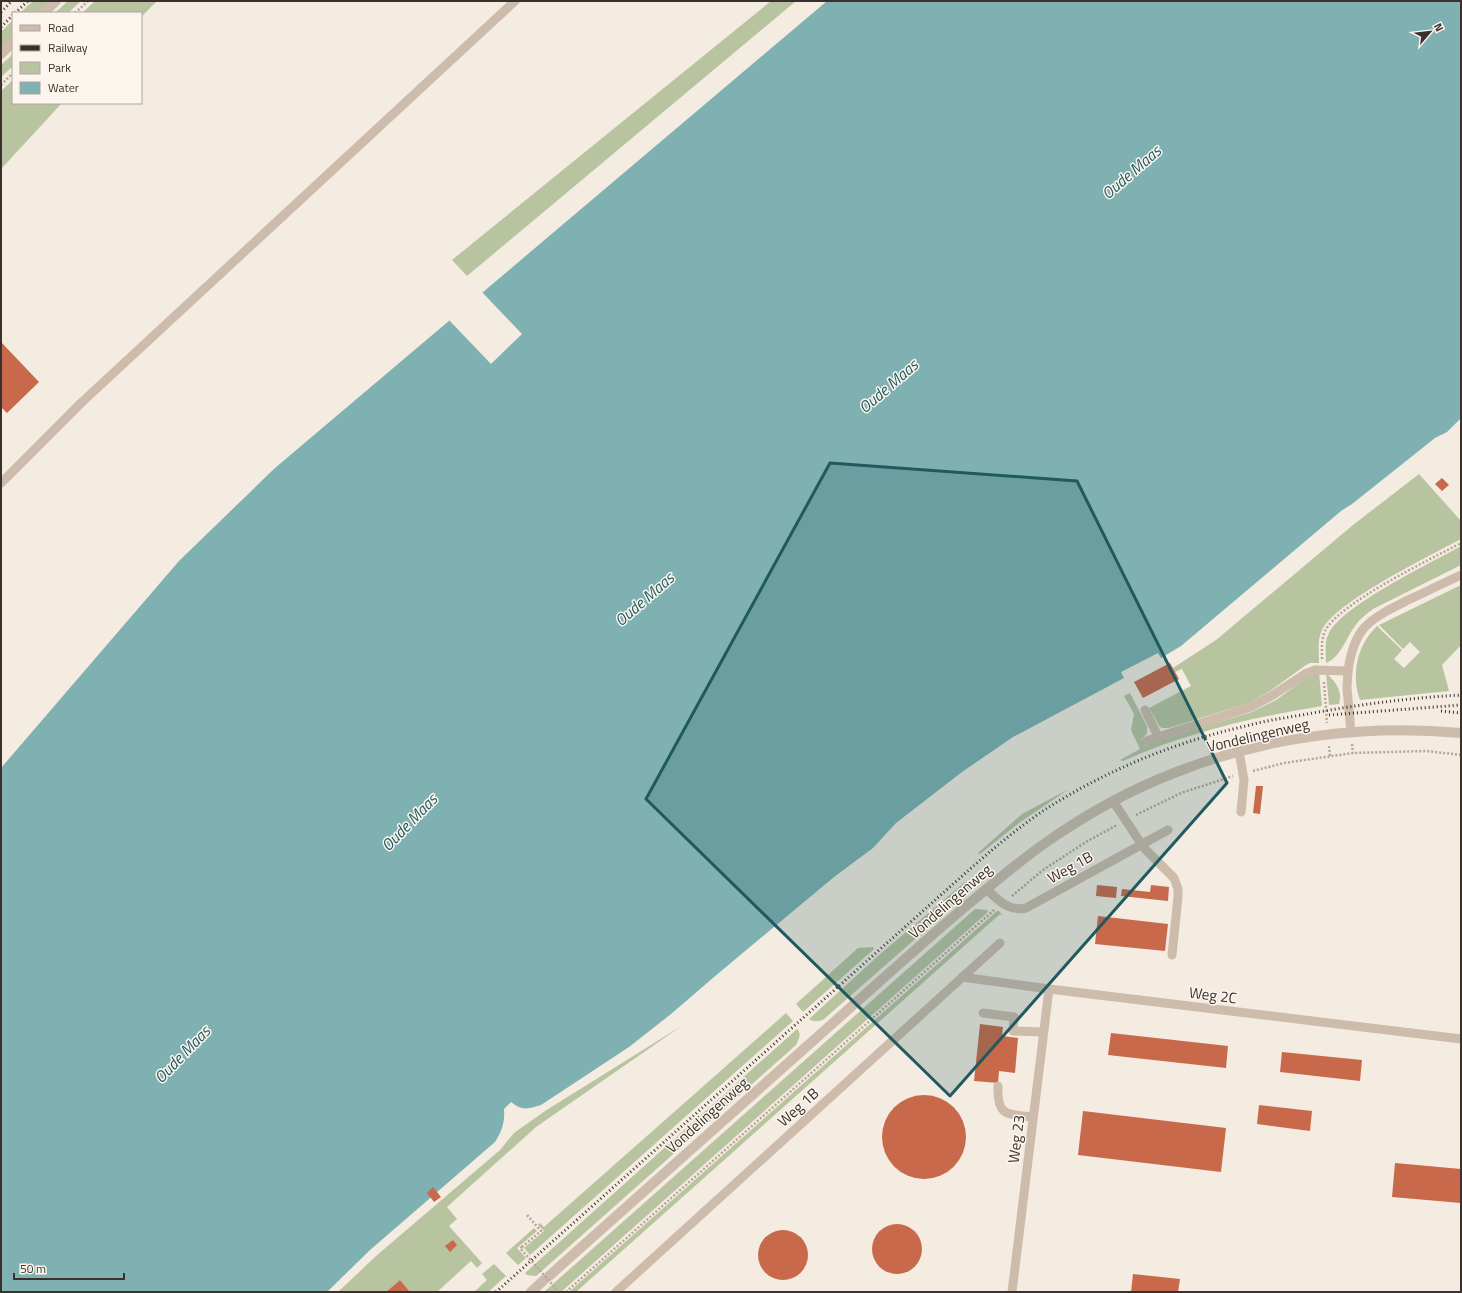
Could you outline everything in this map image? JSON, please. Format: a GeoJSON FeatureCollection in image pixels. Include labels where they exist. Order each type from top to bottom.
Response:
{"type":"FeatureCollection","features":[{"type":"Feature","properties":{"kind":"street"},"geometry":{"type":"LineString","coordinates":[[44,12],[56,1]]}},
{"type":"Feature","properties":{"kind":"street"},"geometry":{"type":"LineString","coordinates":[[1,54],[12,43]]}},
{"type":"Feature","properties":{"kind":"street","name":"Vondelingenweg"},"geometry":{"type":"LineString","coordinates":[[531,1292],[936,931],[1014,866],[1047,841],[1080,820],[1113,801],[1174,773],[1238,752],[1270,744],[1350,732],[1432,730],[1461,733]]}},
{"type":"Feature","properties":{"kind":"lane"},"geometry":{"type":"LineString","coordinates":[[1,483],[81,403],[515,1]]}},
{"type":"Feature","properties":{"kind":"lane"},"geometry":{"type":"LineString","coordinates":[[1350,732],[1347,688],[1350,656],[1356,641],[1364,629],[1374,619],[1461,574]]}},
{"type":"Feature","properties":{"kind":"lane"},"geometry":{"type":"LineString","coordinates":[[1146,741],[1250,707],[1315,670],[1348,671]]}},
{"type":"Feature","properties":{"kind":"lane"},"geometry":{"type":"LineString","coordinates":[[1145,710],[1158,736]]}},
{"type":"Feature","properties":{"kind":"lane"},"geometry":{"type":"LineString","coordinates":[[1238,752],[1244,780],[1241,812]]}},
{"type":"Feature","properties":{"kind":"lane"},"geometry":{"type":"LineString","coordinates":[[1113,801],[1141,844],[1174,878],[1178,889],[1172,955]]}},
{"type":"Feature","properties":{"kind":"lane","name":"Weg 1B"},"geometry":{"type":"LineString","coordinates":[[986,889],[1010,908],[1018,910],[1026,908],[1168,830]]}},
{"type":"Feature","properties":{"kind":"lane","name":"Weg 1B"},"geometry":{"type":"LineString","coordinates":[[616,1292],[1000,944]]}},
{"type":"Feature","properties":{"kind":"lane","name":"Weg 2C"},"geometry":{"type":"LineString","coordinates":[[962,977],[1048,990],[1461,1039]]}},
{"type":"Feature","properties":{"kind":"lane","name":"Weg 23"},"geometry":{"type":"LineString","coordinates":[[1012,1292],[1048,990]]}},
{"type":"Feature","properties":{"kind":"lane"},"geometry":{"type":"LineString","coordinates":[[983,1013],[1014,1017],[1013,1031],[1043,1032]]}},
{"type":"Feature","properties":{"kind":"lane"},"geometry":{"type":"LineString","coordinates":[[998,1086],[998,1101],[1000,1108],[1007,1113],[1032,1117]]}},
{"type":"Feature","properties":{"kind":"path"},"geometry":{"type":"LineString","coordinates":[[76,12],[88,1]]}},
{"type":"Feature","properties":{"kind":"path"},"geometry":{"type":"LineString","coordinates":[[1,85],[12,74]]}},
{"type":"Feature","properties":{"kind":"path"},"geometry":{"type":"LineString","coordinates":[[527,1215],[540,1231],[520,1248],[559,1292]]}},
{"type":"Feature","properties":{"kind":"highlighted area"},"geometry":{"type":"Polygon","coordinates":[[[830,463],[1077,481],[1227,783],[950,1096],[646,799],[830,463]]]}},
{"type":"Feature","properties":{"kind":"green space"},"geometry":{"type":"Polygon","coordinates":[[[33,1],[51,1],[40,12],[21,12],[33,1]]]}},
{"type":"Feature","properties":{"kind":"green space"},"geometry":{"type":"Polygon","coordinates":[[[68,1],[81,1],[69,12],[56,12],[68,1]]]}},
{"type":"Feature","properties":{"kind":"green space"},"geometry":{"type":"Polygon","coordinates":[[[95,1],[157,1],[142,16],[142,12],[83,12],[95,1]]]}},
{"type":"Feature","properties":{"kind":"green space"},"geometry":{"type":"Polygon","coordinates":[[[771,1],[796,1],[467,276],[452,260],[771,1]]]}},
{"type":"Feature","properties":{"kind":"green space"},"geometry":{"type":"Polygon","coordinates":[[[12,21],[12,39],[1,50],[1,32],[12,21]]]}},
{"type":"Feature","properties":{"kind":"green space"},"geometry":{"type":"Polygon","coordinates":[[[12,55],[12,67],[1,77],[1,65],[12,55]]]}},
{"type":"Feature","properties":{"kind":"green space"},"geometry":{"type":"Polygon","coordinates":[[[12,81],[12,104],[61,104],[1,169],[1,91],[12,81]]]}},
{"type":"Feature","properties":{"kind":"green space"},"geometry":{"type":"Polygon","coordinates":[[[1419,474],[1461,521],[1461,539],[1385,580],[1345,606],[1331,618],[1320,634],[1319,663],[1310,663],[1306,665],[1270,691],[1249,703],[1169,728],[1160,727],[1149,708],[1191,686],[1182,669],[1175,672],[1173,668],[1216,640],[1353,525],[1419,474]]]}},
{"type":"Feature","properties":{"kind":"green space"},"geometry":{"type":"Polygon","coordinates":[[[1461,546],[1461,565],[1373,609],[1357,623],[1336,656],[1326,663],[1327,636],[1337,622],[1351,610],[1389,585],[1461,546]]]}},
{"type":"Feature","properties":{"kind":"green space"},"geometry":{"type":"Polygon","coordinates":[[[1461,585],[1461,645],[1442,665],[1449,691],[1360,700],[1357,690],[1356,670],[1360,651],[1370,634],[1377,626],[1402,650],[1394,659],[1404,668],[1420,652],[1410,642],[1403,649],[1379,625],[1461,585]]]}},
{"type":"Feature","properties":{"kind":"green space"},"geometry":{"type":"Polygon","coordinates":[[[1319,672],[1322,706],[1271,715],[1221,727],[1171,742],[1123,761],[1120,760],[1140,749],[1131,730],[1134,714],[1124,696],[1130,693],[1147,726],[1147,734],[1141,739],[1145,746],[1156,741],[1252,712],[1276,700],[1306,678],[1319,672]]]}},
{"type":"Feature","properties":{"kind":"green space"},"geometry":{"type":"Polygon","coordinates":[[[1326,673],[1332,679],[1339,691],[1339,704],[1329,705],[1326,673]]]}},
{"type":"Feature","properties":{"kind":"green space"},"geometry":{"type":"Polygon","coordinates":[[[1069,789],[1019,823],[980,854],[978,853],[1022,814],[1069,789]]]}},
{"type":"Feature","properties":{"kind":"green space"},"geometry":{"type":"Polygon","coordinates":[[[965,882],[980,882],[824,1019],[820,1021],[812,1021],[809,1019],[879,955],[965,882]]]}},
{"type":"Feature","properties":{"kind":"green space"},"geometry":{"type":"Polygon","coordinates":[[[975,909],[987,910],[988,912],[561,1292],[544,1292],[975,909]]]}},
{"type":"Feature","properties":{"kind":"green space"},"geometry":{"type":"Polygon","coordinates":[[[997,911],[999,911],[1003,916],[1000,914],[576,1292],[569,1292],[997,911]]]}},
{"type":"Feature","properties":{"kind":"green space"},"geometry":{"type":"Polygon","coordinates":[[[873,947],[874,949],[803,1012],[796,1004],[858,948],[873,947]]]}},
{"type":"Feature","properties":{"kind":"green space"},"geometry":{"type":"Polygon","coordinates":[[[786,1013],[793,1021],[530,1255],[524,1248],[544,1231],[538,1225],[540,1223],[544,1227],[786,1013]]]}},
{"type":"Feature","properties":{"kind":"green space"},"geometry":{"type":"Polygon","coordinates":[[[683,1025],[536,1127],[447,1207],[457,1219],[449,1226],[482,1263],[477,1268],[471,1261],[437,1292],[410,1292],[400,1280],[386,1292],[338,1292],[376,1256],[500,1150],[514,1133],[545,1111],[683,1025]]]}},
{"type":"Feature","properties":{"kind":"green space"},"geometry":{"type":"Polygon","coordinates":[[[797,1029],[800,1035],[796,1045],[536,1276],[527,1275],[525,1273],[797,1029]]]}},
{"type":"Feature","properties":{"kind":"green space"},"geometry":{"type":"Polygon","coordinates":[[[534,1228],[537,1231],[517,1248],[526,1258],[518,1265],[506,1253],[534,1228]]]}},
{"type":"Feature","properties":{"kind":"green space"},"geometry":{"type":"Polygon","coordinates":[[[494,1264],[506,1276],[488,1292],[474,1292],[487,1280],[482,1274],[494,1264]]]}},
{"type":"Feature","properties":{"kind":"water","name":"Oude Maas"},"geometry":{"type":"Polygon","coordinates":[[[827,1],[1461,1],[1461,418],[1447,432],[1435,438],[1352,504],[1341,511],[1181,646],[1161,658],[1158,653],[1121,672],[1124,678],[1013,737],[962,772],[896,823],[873,848],[834,877],[671,1014],[629,1047],[541,1105],[522,1108],[511,1102],[504,1109],[504,1118],[500,1134],[495,1142],[370,1250],[327,1292],[1,1292],[1,768],[179,561],[275,468],[827,1]]]}},
{"type":"Feature","properties":{"kind":"pier"},"geometry":{"type":"Polygon","coordinates":[[[481,291],[522,334],[491,364],[448,319],[481,291]]]}},
{"type":"Feature","properties":{"kind":"building"},"geometry":{"type":"Polygon","coordinates":[[[1,342],[39,382],[7,413],[1,407],[1,342]]]}},
{"type":"Feature","properties":{"kind":"building"},"geometry":{"type":"Polygon","coordinates":[[[1442,478],[1449,485],[1442,491],[1435,484],[1442,478]]]}},
{"type":"Feature","properties":{"kind":"building"},"geometry":{"type":"Polygon","coordinates":[[[1170,663],[1179,679],[1143,698],[1134,682],[1170,663]]]}},
{"type":"Feature","properties":{"kind":"building"},"geometry":{"type":"Polygon","coordinates":[[[1256,786],[1263,786],[1260,814],[1253,813],[1256,786]]]}},
{"type":"Feature","properties":{"kind":"building"},"geometry":{"type":"Polygon","coordinates":[[[1097,885],[1117,887],[1116,898],[1096,896],[1097,885]]]}},
{"type":"Feature","properties":{"kind":"building"},"geometry":{"type":"Polygon","coordinates":[[[1151,885],[1169,887],[1168,901],[1121,896],[1122,889],[1150,892],[1151,885]]]}},
{"type":"Feature","properties":{"kind":"building"},"geometry":{"type":"Polygon","coordinates":[[[1098,916],[1168,924],[1165,951],[1095,944],[1098,916]]]}},
{"type":"Feature","properties":{"kind":"building"},"geometry":{"type":"Polygon","coordinates":[[[980,1024],[1003,1027],[1002,1036],[1018,1038],[1015,1073],[999,1071],[998,1083],[974,1081],[980,1024]]]}},
{"type":"Feature","properties":{"kind":"building"},"geometry":{"type":"Polygon","coordinates":[[[1111,1033],[1228,1046],[1226,1068],[1108,1055],[1111,1033]]]}},
{"type":"Feature","properties":{"kind":"building"},"geometry":{"type":"Polygon","coordinates":[[[1282,1052],[1362,1060],[1360,1081],[1280,1072],[1282,1052]]]}},
{"type":"Feature","properties":{"kind":"building"},"geometry":{"type":"Polygon","coordinates":[[[924,1095],[940,1098],[954,1107],[963,1121],[966,1137],[963,1153],[954,1167],[940,1176],[924,1179],[908,1176],[894,1167],[885,1153],[882,1137],[885,1121],[894,1107],[908,1098],[924,1095]]]}},
{"type":"Feature","properties":{"kind":"building"},"geometry":{"type":"Polygon","coordinates":[[[1259,1105],[1312,1111],[1310,1131],[1257,1124],[1259,1105]]]}},
{"type":"Feature","properties":{"kind":"building"},"geometry":{"type":"Polygon","coordinates":[[[1083,1111],[1226,1128],[1221,1172],[1078,1155],[1083,1111]]]}},
{"type":"Feature","properties":{"kind":"building"},"geometry":{"type":"Polygon","coordinates":[[[1395,1163],[1461,1169],[1461,1203],[1392,1197],[1395,1163]]]}},
{"type":"Feature","properties":{"kind":"building"},"geometry":{"type":"Polygon","coordinates":[[[433,1187],[441,1197],[434,1202],[427,1193],[433,1187]]]}},
{"type":"Feature","properties":{"kind":"building"},"geometry":{"type":"Polygon","coordinates":[[[897,1224],[906,1226],[917,1235],[922,1249],[920,1258],[911,1269],[897,1274],[888,1272],[877,1263],[872,1249],[874,1240],[883,1229],[897,1224]]]}},
{"type":"Feature","properties":{"kind":"building"},"geometry":{"type":"Polygon","coordinates":[[[783,1230],[792,1232],[803,1241],[808,1255],[806,1264],[797,1275],[783,1280],[774,1278],[763,1269],[758,1255],[760,1246],[769,1235],[783,1230]]]}},
{"type":"Feature","properties":{"kind":"building"},"geometry":{"type":"Polygon","coordinates":[[[453,1240],[457,1245],[450,1252],[445,1246],[453,1240]]]}},
{"type":"Feature","properties":{"kind":"building"},"geometry":{"type":"Polygon","coordinates":[[[1133,1274],[1180,1279],[1178,1292],[1131,1292],[1133,1274]]]}},
{"type":"Feature","properties":{"kind":"building"},"geometry":{"type":"Polygon","coordinates":[[[400,1280],[410,1292],[386,1292],[400,1280]]]}},
{"type":"Feature","properties":{"kind":"railway"},"geometry":{"type":"LineString","coordinates":[[1,12],[12,1]]}},
{"type":"Feature","properties":{"kind":"railway"},"geometry":{"type":"LineString","coordinates":[[16,12],[28,1]]}},
{"type":"Feature","properties":{"kind":"railway"},"geometry":{"type":"LineString","coordinates":[[1,27],[12,16]]}},
{"type":"Feature","properties":{"kind":"railway"},"geometry":{"type":"LineString","coordinates":[[496,1292],[971,868],[1013,833],[1046,809],[1117,770],[1193,740],[1267,721],[1342,708],[1381,702],[1461,695]]}},
{"type":"Feature","properties":{"kind":"railway"},"geometry":{"type":"LineString","coordinates":[[1329,715],[1461,705]]}},
{"type":"Feature","properties":{"kind":"railway"},"geometry":{"type":"LineString","coordinates":[[1441,711],[1461,713]]}}]}
